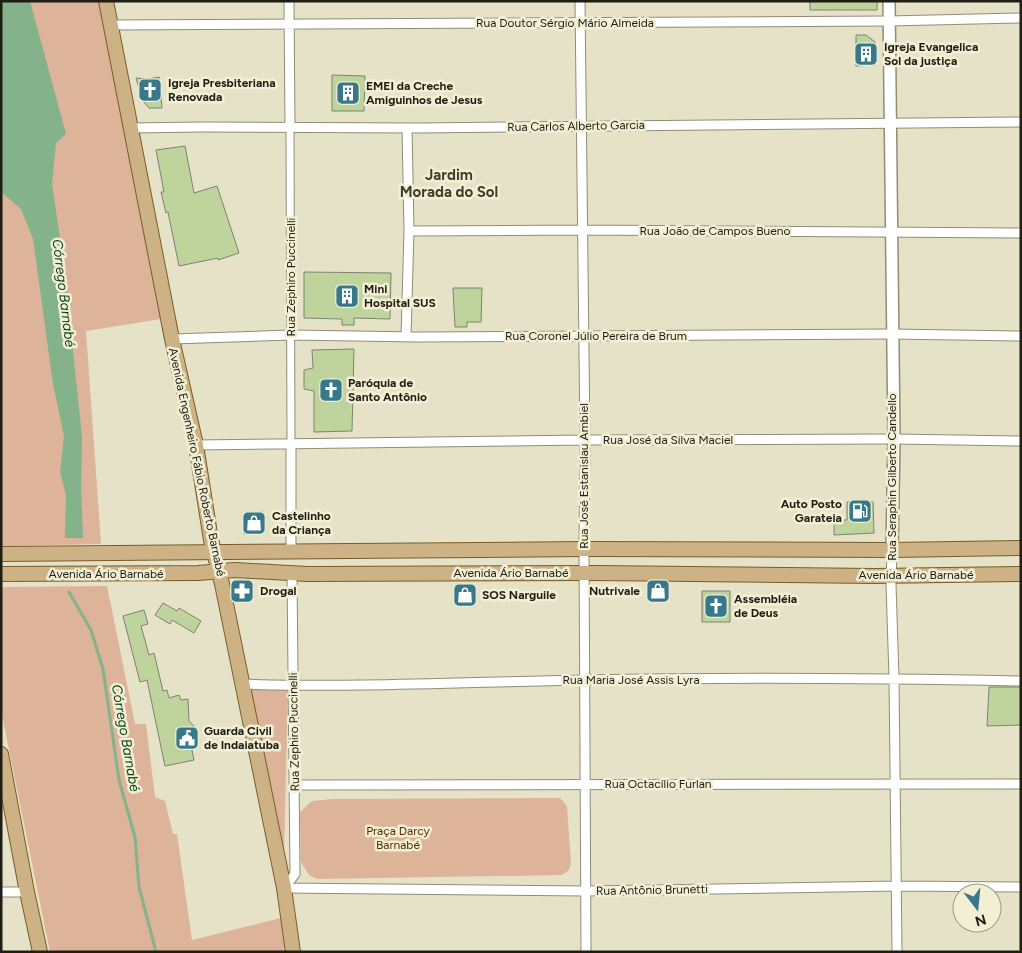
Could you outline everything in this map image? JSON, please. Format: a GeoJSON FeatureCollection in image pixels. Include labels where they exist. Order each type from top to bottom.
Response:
{"type":"FeatureCollection","features":[{"type":"Feature","properties":{"kind":"main road","name":"Avenida Engenheiro Fábio Roberto Barnabé"},"geometry":{"type":"LineString","coordinates":[[106,1],[172,339],[196,445],[211,540],[284,888],[293,952]]}},
{"type":"Feature","properties":{"kind":"main road","name":"Avenida Ário Barnabé"},"geometry":{"type":"LineString","coordinates":[[1,554],[584,549],[892,550],[1021,548]]}},
{"type":"Feature","properties":{"kind":"main road","name":"Avenida Ário Barnabé"},"geometry":{"type":"LineString","coordinates":[[1,574],[198,573],[219,571],[892,576],[1021,574]]}},
{"type":"Feature","properties":{"kind":"main road"},"geometry":{"type":"LineString","coordinates":[[1,754],[4,787],[40,952]]}},
{"type":"Feature","properties":{"kind":"street","name":"Rua Zephiro Puccinelli"},"geometry":{"type":"LineString","coordinates":[[290,1],[291,552]]}},
{"type":"Feature","properties":{"kind":"street","name":"Rua José Estanislau Ambiel"},"geometry":{"type":"LineString","coordinates":[[580,1],[585,440],[586,952]]}},
{"type":"Feature","properties":{"kind":"street","name":"Rua Seraphin Gilberto Candello"},"geometry":{"type":"LineString","coordinates":[[889,1],[890,232],[894,439],[892,576],[897,952]]}},
{"type":"Feature","properties":{"kind":"street","name":"Rua Doutor Sérgio Mário Almeida"},"geometry":{"type":"LineString","coordinates":[[110,25],[889,21],[1021,18]]}},
{"type":"Feature","properties":{"kind":"street","name":"Rua Carlos Alberto Garcia"},"geometry":{"type":"LineString","coordinates":[[131,128],[407,128],[1021,122]]}},
{"type":"Feature","properties":{"kind":"street"},"geometry":{"type":"LineString","coordinates":[[406,337],[409,231],[407,128]]}},
{"type":"Feature","properties":{"kind":"street","name":"Rua João de Campos Bueno"},"geometry":{"type":"LineString","coordinates":[[409,231],[582,230],[1021,233]]}},
{"type":"Feature","properties":{"kind":"street","name":"Rua Coronel Júlio Pereira de Brum"},"geometry":{"type":"LineString","coordinates":[[172,339],[291,335],[406,337],[892,334],[1021,336]]}},
{"type":"Feature","properties":{"kind":"street","name":"Rua José da Silva Maciel"},"geometry":{"type":"LineString","coordinates":[[196,445],[585,440],[894,439],[1021,441]]}},
{"type":"Feature","properties":{"kind":"street","name":"Rua Zephiro Puccinelli"},"geometry":{"type":"LineString","coordinates":[[284,888],[295,874],[292,573]]}},
{"type":"Feature","properties":{"kind":"street","name":"Rua Maria José Assis Lyra"},"geometry":{"type":"LineString","coordinates":[[242,684],[294,686],[585,680],[894,678],[1021,681]]}},
{"type":"Feature","properties":{"kind":"street","name":"Rua Octacílio Furlan"},"geometry":{"type":"LineString","coordinates":[[294,785],[1021,784]]}},
{"type":"Feature","properties":{"kind":"street","name":"Rua Antônio Brunetti"},"geometry":{"type":"LineString","coordinates":[[284,888],[586,891],[897,886],[1021,887]]}},
{"type":"Feature","properties":{"kind":"street"},"geometry":{"type":"LineString","coordinates":[[1,892],[27,892]]}},
{"type":"Feature","properties":{"kind":"green space"},"geometry":{"type":"Polygon","coordinates":[[[1,1],[99,1],[161,319],[86,331],[101,544],[1,546],[1,1]]]}},
{"type":"Feature","properties":{"kind":"green space"},"geometry":{"type":"Polygon","coordinates":[[[107,586],[135,724],[146,724],[155,797],[165,801],[173,834],[177,834],[192,940],[281,918],[285,952],[50,952],[1,710],[1,587],[107,586]]]}},
{"type":"Feature","properties":{"kind":"green space"},"geometry":{"type":"Polygon","coordinates":[[[248,689],[288,689],[284,854],[274,801],[248,689]]]}},
{"type":"Feature","properties":{"kind":"green space","name":"Praça Darcy Barnabé"},"geometry":{"type":"Polygon","coordinates":[[[560,798],[567,806],[571,864],[569,870],[562,875],[317,879],[309,875],[301,862],[300,812],[312,801],[333,799],[560,798]]]}},
{"type":"Feature","properties":{"kind":"water"},"geometry":{"type":"Polygon","coordinates":[[[1,1],[30,1],[66,134],[56,143],[52,184],[63,258],[82,436],[83,538],[65,538],[66,495],[60,472],[64,436],[53,384],[33,239],[21,209],[1,192],[1,1]]]}},
{"type":"Feature","properties":{"kind":"building"},"geometry":{"type":"Polygon","coordinates":[[[810,1],[877,1],[877,10],[810,10],[810,1]]]}},
{"type":"Feature","properties":{"kind":"building","name":"Igreja Evangelica Sol da justiça"},"geometry":{"type":"Polygon","coordinates":[[[856,35],[866,35],[875,42],[875,65],[856,66],[856,35]]]}},
{"type":"Feature","properties":{"kind":"building","name":"EMEI da Creche Amiguinhos de Jesus"},"geometry":{"type":"Polygon","coordinates":[[[332,75],[365,76],[364,111],[332,111],[332,75]]]}},
{"type":"Feature","properties":{"kind":"building","name":"Igreja Presbiteriana Renovada"},"geometry":{"type":"Polygon","coordinates":[[[159,77],[162,108],[149,108],[143,101],[136,78],[148,79],[159,77]]]}},
{"type":"Feature","properties":{"kind":"building"},"geometry":{"type":"Polygon","coordinates":[[[185,146],[194,193],[217,186],[239,253],[218,260],[218,258],[179,266],[168,212],[166,213],[161,192],[164,192],[156,150],[185,146]]]}},
{"type":"Feature","properties":{"kind":"building","name":"Mini Hospital SUS"},"geometry":{"type":"Polygon","coordinates":[[[304,272],[391,273],[390,319],[354,318],[354,325],[342,325],[342,319],[304,318],[304,272]]]}},
{"type":"Feature","properties":{"kind":"building"},"geometry":{"type":"Polygon","coordinates":[[[453,288],[482,288],[481,322],[467,322],[467,327],[455,327],[453,288]]]}},
{"type":"Feature","properties":{"kind":"building","name":"Paróquia de Santo Antônio"},"geometry":{"type":"Polygon","coordinates":[[[354,349],[352,431],[314,432],[314,391],[304,389],[304,370],[313,368],[312,350],[354,349]]]}},
{"type":"Feature","properties":{"kind":"building","name":"Auto Posto Garateia"},"geometry":{"type":"Polygon","coordinates":[[[847,502],[873,502],[874,533],[834,535],[834,520],[847,520],[847,502]]]}},
{"type":"Feature","properties":{"kind":"building","name":"Castelinho da Criança"},"geometry":{"type":"Polygon","coordinates":[[[263,512],[263,533],[244,534],[244,514],[263,512]]]}},
{"type":"Feature","properties":{"kind":"building","name":"Assembléia de Deus"},"geometry":{"type":"Polygon","coordinates":[[[702,591],[730,591],[730,622],[702,622],[702,591]]]}},
{"type":"Feature","properties":{"kind":"building"},"geometry":{"type":"Polygon","coordinates":[[[163,603],[177,611],[179,608],[201,621],[194,633],[172,620],[170,624],[155,615],[163,603]]]}},
{"type":"Feature","properties":{"kind":"building"},"geometry":{"type":"Polygon","coordinates":[[[144,610],[148,624],[141,626],[149,655],[154,653],[163,691],[167,690],[169,698],[179,695],[181,700],[188,699],[189,721],[194,726],[195,736],[191,745],[194,760],[165,766],[147,680],[140,682],[123,616],[144,610]]]}},
{"type":"Feature","properties":{"kind":"building"},"geometry":{"type":"Polygon","coordinates":[[[989,687],[1021,687],[1021,725],[987,726],[989,687]]]}},
{"type":"Feature","properties":{"kind":"waterway","name":"Córrego Barnabé"},"geometry":{"type":"LineString","coordinates":[[69,592],[91,630],[103,669],[119,780],[135,837],[139,887],[156,952]]}},
{"type":"Feature","properties":{"kind":"place","name":"Igreja Evangelica Sol da justiça"},"geometry":{"type":"Point","coordinates":[866,54]}},
{"type":"Feature","properties":{"kind":"place","name":"Igreja Presbiteriana Renovada"},"geometry":{"type":"Point","coordinates":[150,90]}},
{"type":"Feature","properties":{"kind":"place","name":"EMEI da Creche Amiguinhos de Jesus"},"geometry":{"type":"Point","coordinates":[348,93]}},
{"type":"Feature","properties":{"kind":"place","name":"Mini Hospital SUS"},"geometry":{"type":"Point","coordinates":[347,296]}},
{"type":"Feature","properties":{"kind":"place","name":"Paróquia de Santo Antônio"},"geometry":{"type":"Point","coordinates":[331,390]}},
{"type":"Feature","properties":{"kind":"place","name":"Auto Posto Garateia"},"geometry":{"type":"Point","coordinates":[860,511]}},
{"type":"Feature","properties":{"kind":"place","name":"Castelinho da Criança"},"geometry":{"type":"Point","coordinates":[254,523]}},
{"type":"Feature","properties":{"kind":"place","name":"Drogal"},"geometry":{"type":"Point","coordinates":[242,591]}},
{"type":"Feature","properties":{"kind":"place","name":"Nutrivale"},"geometry":{"type":"Point","coordinates":[658,591]}},
{"type":"Feature","properties":{"kind":"place","name":"SOS Narguile"},"geometry":{"type":"Point","coordinates":[465,595]}},
{"type":"Feature","properties":{"kind":"place","name":"Assembléia de Deus"},"geometry":{"type":"Point","coordinates":[716,606]}},
{"type":"Feature","properties":{"kind":"place","name":"Guarda Civil de Indaiatuba"},"geometry":{"type":"Point","coordinates":[187,738]}},
{"type":"Feature","properties":{"kind":"district","name":"Jardim Morada do Sol"},"geometry":{"type":"Point","coordinates":[449,184]}}]}
